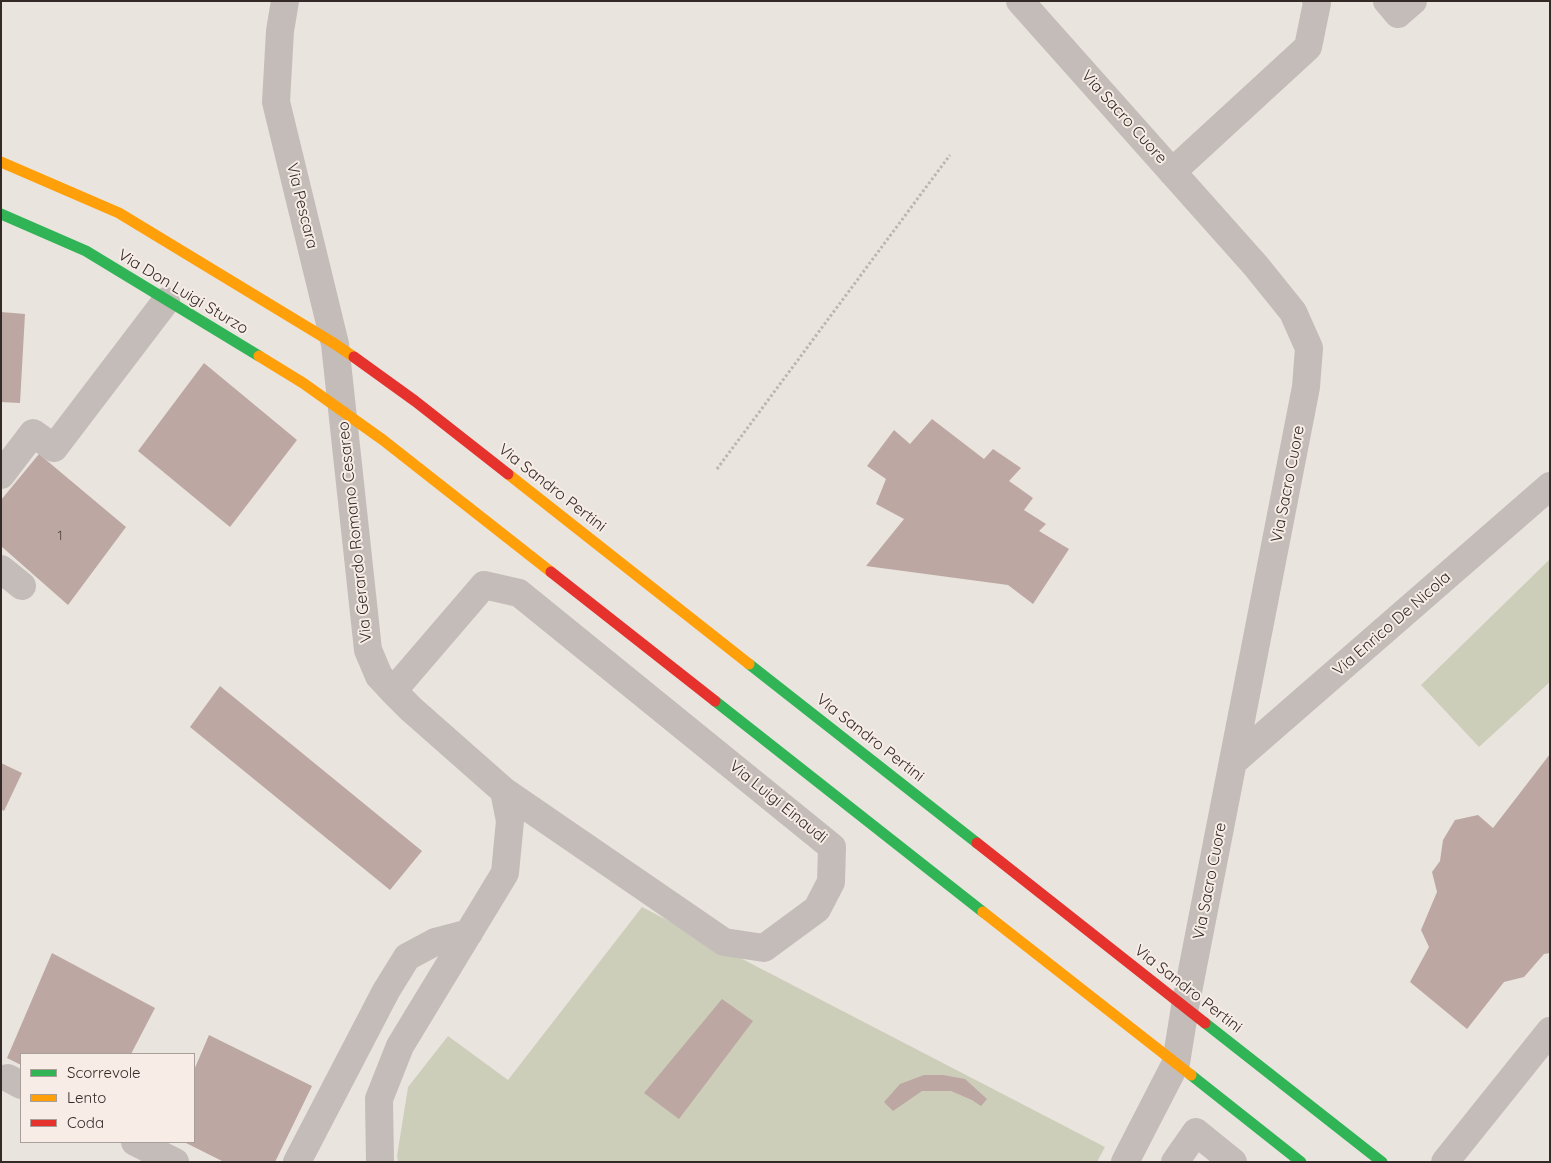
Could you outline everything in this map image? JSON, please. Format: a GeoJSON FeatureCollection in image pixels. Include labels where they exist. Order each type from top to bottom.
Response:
{"type":"FeatureCollection","features":[{"type":"Feature","properties":{"kind":"street","name":"Via Pescara"},"geometry":{"type":"LineString","coordinates":[[285,1],[280,31],[276,102],[335,344],[342,410]]}},
{"type":"Feature","properties":{"kind":"street","name":"Via Sacro Cuore"},"geometry":{"type":"LineString","coordinates":[[1020,1],[1256,266],[1293,312],[1309,348],[1306,386],[1185,1007],[1176,1063],[1125,1162]]}},
{"type":"Feature","properties":{"kind":"street"},"geometry":{"type":"LineString","coordinates":[[1172,172],[1308,47],[1316,1]]}},
{"type":"Feature","properties":{"kind":"street"},"geometry":{"type":"LineString","coordinates":[[1387,1],[1398,14],[1413,1]]}},
{"type":"Feature","properties":{"kind":"street","name":"Via Don Luigi Sturzo"},"geometry":{"type":"LineString","coordinates":[[1,162],[119,213],[335,344]]}},
{"type":"Feature","properties":{"kind":"street","name":"Via Don Luigi Sturzo"},"geometry":{"type":"LineString","coordinates":[[1,214],[86,251],[303,383],[342,410]]}},
{"type":"Feature","properties":{"kind":"street"},"geometry":{"type":"LineString","coordinates":[[1,475],[33,434],[54,448],[166,300]]}},
{"type":"Feature","properties":{"kind":"street","name":"Via Sandro Pertini"},"geometry":{"type":"LineString","coordinates":[[335,344],[415,401],[1382,1162]]}},
{"type":"Feature","properties":{"kind":"street"},"geometry":{"type":"LineString","coordinates":[[342,410],[383,440],[1302,1162]]}},
{"type":"Feature","properties":{"kind":"street","name":"Via Gerardo Romano Cesareo"},"geometry":{"type":"LineString","coordinates":[[342,410],[368,650],[378,676],[411,709],[504,791]]}},
{"type":"Feature","properties":{"kind":"street","name":"Via Enrico De Nicola"},"geometry":{"type":"LineString","coordinates":[[1233,762],[1550,486]]}},
{"type":"Feature","properties":{"kind":"street"},"geometry":{"type":"LineString","coordinates":[[1,569],[22,586]]}},
{"type":"Feature","properties":{"kind":"street","name":"Via Luigi Einaudi"},"geometry":{"type":"LineString","coordinates":[[393,690],[484,585],[519,593],[832,846],[831,882],[817,910],[764,948],[724,942],[504,791]]}},
{"type":"Feature","properties":{"kind":"street"},"geometry":{"type":"LineString","coordinates":[[380,1162],[379,1099],[400,1046],[505,874],[510,821],[504,791]]}},
{"type":"Feature","properties":{"kind":"street"},"geometry":{"type":"LineString","coordinates":[[297,1162],[386,991],[407,957],[435,942],[469,933]]}},
{"type":"Feature","properties":{"kind":"street"},"geometry":{"type":"LineString","coordinates":[[1445,1162],[1550,1031]]}},
{"type":"Feature","properties":{"kind":"street"},"geometry":{"type":"LineString","coordinates":[[1175,1162],[1196,1132],[1234,1162]]}},
{"type":"Feature","properties":{"kind":"street"},"geometry":{"type":"LineString","coordinates":[[137,1143],[175,1162]]}},
{"type":"Feature","properties":{"kind":"path"},"geometry":{"type":"LineString","coordinates":[[717,469],[950,155]]}},
{"type":"Feature","properties":{"kind":"green space"},"geometry":{"type":"Polygon","coordinates":[[[1550,559],[1550,682],[1479,747],[1421,685],[1550,559]]]}},
{"type":"Feature","properties":{"kind":"green space"},"geometry":{"type":"Polygon","coordinates":[[[642,907],[1105,1147],[1097,1162],[398,1162],[397,1156],[408,1087],[448,1036],[508,1080],[642,907]]]}},
{"type":"Feature","properties":{"kind":"building"},"geometry":{"type":"Polygon","coordinates":[[[1,312],[25,314],[20,403],[1,402],[1,312]]]}},
{"type":"Feature","properties":{"kind":"building"},"geometry":{"type":"Polygon","coordinates":[[[204,363],[297,440],[230,527],[138,451],[204,363]]]}},
{"type":"Feature","properties":{"kind":"building"},"geometry":{"type":"Polygon","coordinates":[[[932,419],[984,459],[993,449],[1021,468],[1009,481],[1033,498],[1024,510],[1046,524],[1039,531],[1069,549],[1033,604],[1008,585],[866,566],[904,519],[876,504],[886,479],[867,466],[894,430],[910,444],[932,419]]]}},
{"type":"Feature","properties":{"kind":"building"},"geometry":{"type":"Polygon","coordinates":[[[39,454],[126,527],[68,605],[1,546],[1,500],[39,454]]]}},
{"type":"Feature","properties":{"kind":"building"},"geometry":{"type":"Polygon","coordinates":[[[220,686],[422,851],[390,890],[190,727],[220,686]]]}},
{"type":"Feature","properties":{"kind":"building"},"geometry":{"type":"Polygon","coordinates":[[[1550,754],[1550,953],[1544,954],[1524,977],[1504,982],[1467,1029],[1410,982],[1429,947],[1421,930],[1437,892],[1432,872],[1440,861],[1443,840],[1455,820],[1478,815],[1493,828],[1550,754]]]}},
{"type":"Feature","properties":{"kind":"building"},"geometry":{"type":"Polygon","coordinates":[[[1,763],[22,773],[4,811],[1,809],[1,763]]]}},
{"type":"Feature","properties":{"kind":"building"},"geometry":{"type":"Polygon","coordinates":[[[52,953],[155,1008],[132,1053],[20,1053],[20,1064],[7,1058],[52,953]]]}},
{"type":"Feature","properties":{"kind":"building"},"geometry":{"type":"Polygon","coordinates":[[[722,999],[753,1021],[679,1119],[644,1093],[722,999]]]}},
{"type":"Feature","properties":{"kind":"building"},"geometry":{"type":"Polygon","coordinates":[[[209,1035],[312,1086],[275,1162],[224,1162],[186,1143],[195,1143],[195,1068],[209,1035]]]}},
{"type":"Feature","properties":{"kind":"building"},"geometry":{"type":"Polygon","coordinates":[[[924,1075],[943,1075],[965,1079],[987,1099],[981,1106],[951,1091],[922,1091],[893,1111],[884,1102],[900,1084],[924,1075]]]}},
{"type":"Feature","properties":{"kind":"traffic: fast"},"geometry":{"type":"LineString","coordinates":[[1,214],[86,251],[259,356]]}},
{"type":"Feature","properties":{"kind":"traffic: fast"},"geometry":{"type":"LineString","coordinates":[[749,664],[977,843]]}},
{"type":"Feature","properties":{"kind":"traffic: fast"},"geometry":{"type":"LineString","coordinates":[[715,701],[983,912]]}},
{"type":"Feature","properties":{"kind":"traffic: fast"},"geometry":{"type":"LineString","coordinates":[[1205,1023],[1382,1162]]}},
{"type":"Feature","properties":{"kind":"traffic: fast"},"geometry":{"type":"LineString","coordinates":[[1191,1075],[1301,1162]]}},
{"type":"Feature","properties":{"kind":"traffic: slow"},"geometry":{"type":"LineString","coordinates":[[1,162],[119,213],[354,357]]}},
{"type":"Feature","properties":{"kind":"traffic: slow"},"geometry":{"type":"LineString","coordinates":[[259,356],[303,383],[383,440],[551,572]]}},
{"type":"Feature","properties":{"kind":"traffic: slow"},"geometry":{"type":"LineString","coordinates":[[508,474],[749,664]]}},
{"type":"Feature","properties":{"kind":"traffic: slow"},"geometry":{"type":"LineString","coordinates":[[983,912],[1191,1075]]}},
{"type":"Feature","properties":{"kind":"traffic: jam"},"geometry":{"type":"LineString","coordinates":[[354,357],[415,401],[508,474]]}},
{"type":"Feature","properties":{"kind":"traffic: jam"},"geometry":{"type":"LineString","coordinates":[[551,572],[715,701]]}},
{"type":"Feature","properties":{"kind":"traffic: jam"},"geometry":{"type":"LineString","coordinates":[[977,843],[1205,1023]]}}]}
